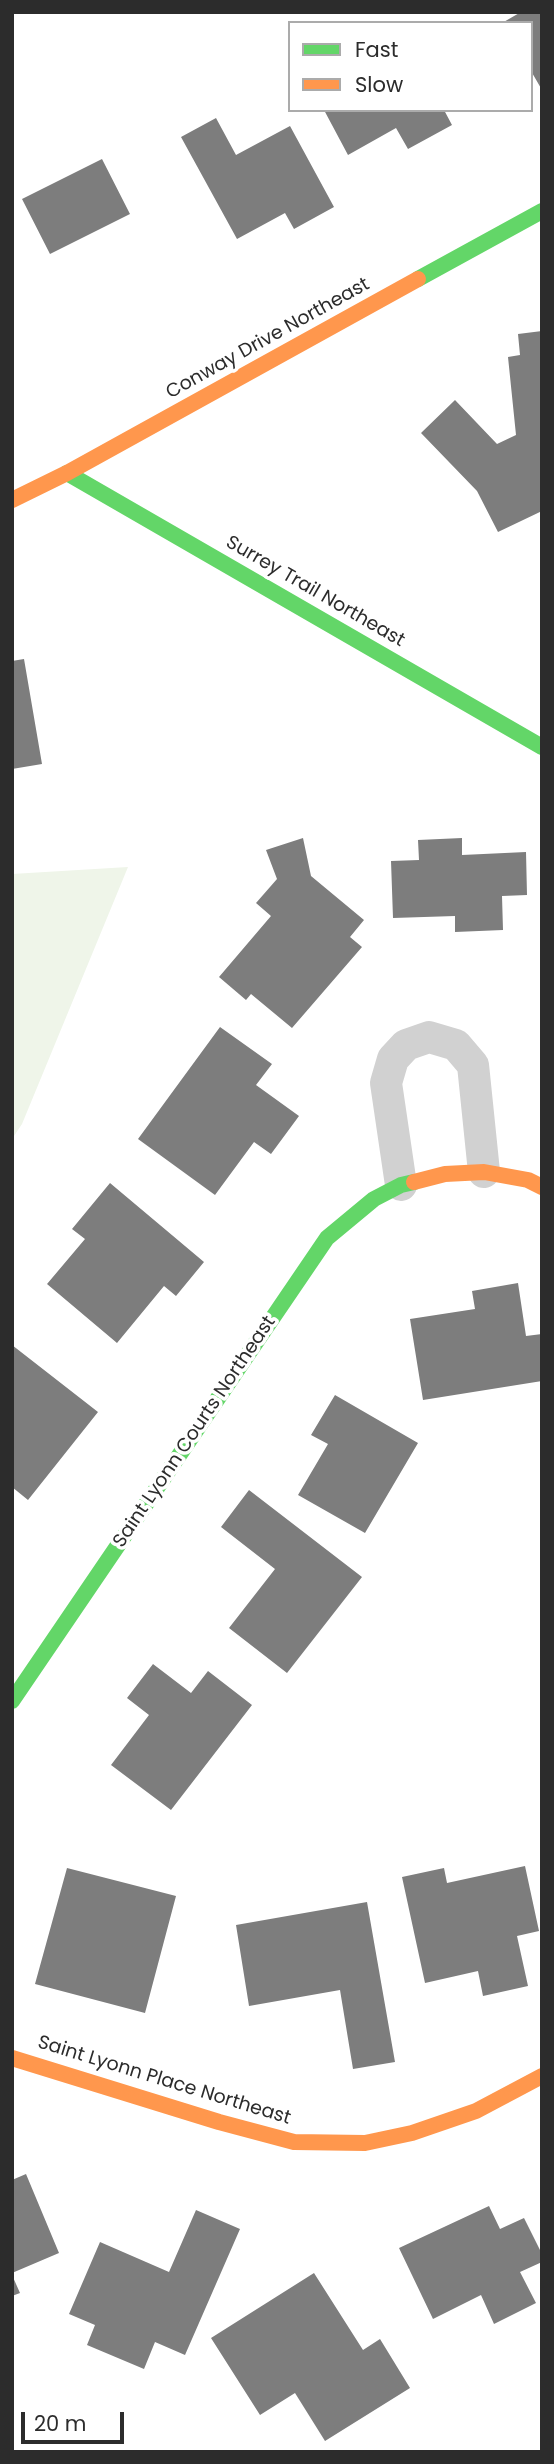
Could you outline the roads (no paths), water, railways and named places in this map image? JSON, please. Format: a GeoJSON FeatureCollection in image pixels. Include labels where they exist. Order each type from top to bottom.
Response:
{"type":"FeatureCollection","features":[{"type":"Feature","properties":{"kind":"street","name":"Conway Drive Northeast"},"geometry":{"type":"LineString","coordinates":[[12,500],[67,474],[542,211]]}},
{"type":"Feature","properties":{"kind":"street","name":"Surrey Trail Northeast"},"geometry":{"type":"LineString","coordinates":[[67,474],[542,747]]}},
{"type":"Feature","properties":{"kind":"street"},"geometry":{"type":"LineString","coordinates":[[401,1185],[386,1083],[393,1059],[406,1045],[429,1037],[456,1045],[473,1065],[484,1172]]}},
{"type":"Feature","properties":{"kind":"street","name":"Saint Lyonn Courts Northeast"},"geometry":{"type":"LineString","coordinates":[[12,1701],[327,1238],[374,1199],[401,1185],[444,1174],[484,1172],[528,1180],[542,1187]]}},
{"type":"Feature","properties":{"kind":"street","name":"Saint Lyonn Place Northeast"},"geometry":{"type":"LineString","coordinates":[[12,2058],[219,2122],[294,2142],[365,2143],[412,2133],[476,2111],[542,2076]]}}]}
